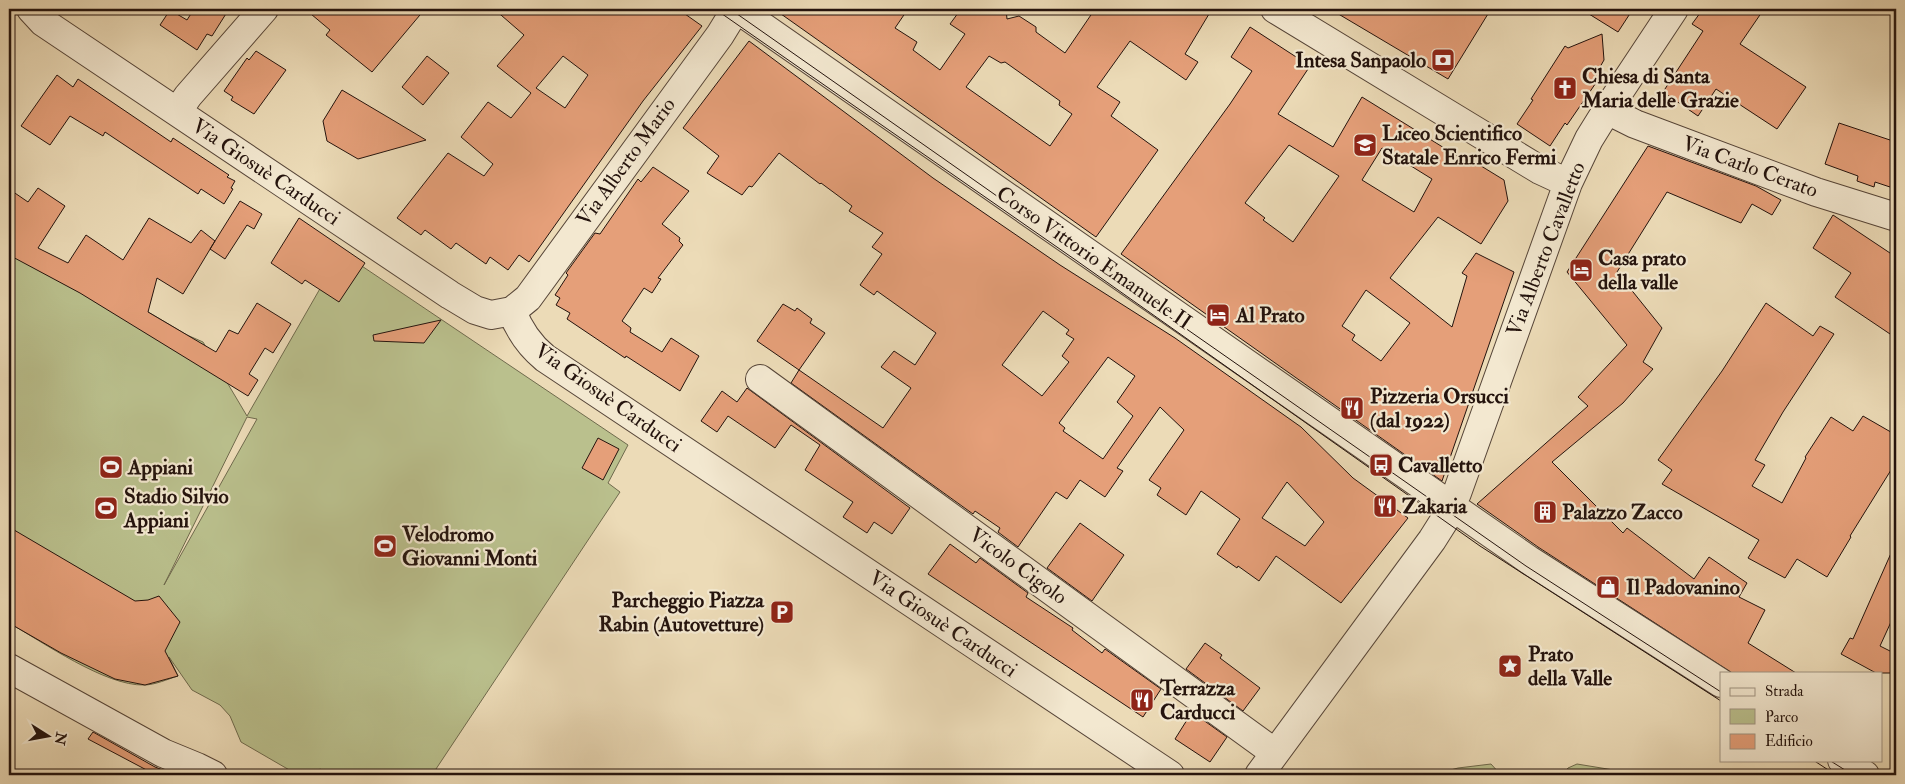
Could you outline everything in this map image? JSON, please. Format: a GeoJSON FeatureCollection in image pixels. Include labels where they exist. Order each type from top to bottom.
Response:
{"type":"FeatureCollection","features":[{"type":"Feature","properties":{"kind":"street","name":"Via Giosuè Carducci"},"geometry":{"type":"LineString","coordinates":[[18,9],[37,16],[177,112],[475,310],[490,315],[512,312],[525,337],[533,348],[545,358],[1170,775]]}},
{"type":"Feature","properties":{"kind":"street"},"geometry":{"type":"LineString","coordinates":[[177,112],[188,96],[264,9]]}},
{"type":"Feature","properties":{"kind":"street","name":"Via Alberto Mario"},"geometry":{"type":"LineString","coordinates":[[512,312],[528,298],[720,35],[736,9]]}},
{"type":"Feature","properties":{"kind":"street","name":"Corso Vittorio Emanuele II"},"geometry":{"type":"LineString","coordinates":[[736,9],[1452,506]]}},
{"type":"Feature","properties":{"kind":"street","name":"Via Alberto Cavalletto"},"geometry":{"type":"LineString","coordinates":[[1452,506],[1568,183],[1589,139],[1674,9]]}},
{"type":"Feature","properties":{"kind":"street"},"geometry":{"type":"LineString","coordinates":[[1278,10],[1540,170],[1568,183]]}},
{"type":"Feature","properties":{"kind":"street","name":"Via Carlo Cerato"},"geometry":{"type":"LineString","coordinates":[[1607,110],[1634,124],[1816,192],[1896,217]]}},
{"type":"Feature","properties":{"kind":"street","name":"Vicolo Cigolo"},"geometry":{"type":"LineString","coordinates":[[760,379],[1275,753]]}},
{"type":"Feature","properties":{"kind":"street"},"geometry":{"type":"LineString","coordinates":[[1259,775],[1413,567],[1452,506],[1529,560],[1720,682]]}},
{"type":"Feature","properties":{"kind":"street"},"geometry":{"type":"LineString","coordinates":[[9,668],[163,753],[213,775]]}},
{"type":"Feature","properties":{"kind":"street"},"geometry":{"type":"LineString","coordinates":[[1845,762],[1865,775]]}},
{"type":"Feature","properties":{"kind":"green space","name":"Velodromo Giovanni Monti"},"geometry":{"type":"Polygon","coordinates":[[[9,233],[187,335],[203,342],[247,416],[341,252],[628,445],[608,483],[620,492],[432,775],[332,775],[320,769],[312,775],[298,775],[241,742],[230,716],[220,705],[192,690],[169,657],[178,676],[148,685],[128,683],[93,671],[9,623],[9,233]],[[247,417],[164,585],[257,419],[247,417]]]}},
{"type":"Feature","properties":{"kind":"green space"},"geometry":{"type":"Polygon","coordinates":[[[1491,764],[1501,775],[1432,775],[1458,768],[1491,764]]]}},
{"type":"Feature","properties":{"kind":"green space"},"geometry":{"type":"Polygon","coordinates":[[[1577,764],[1644,775],[1562,775],[1568,768],[1577,764]]]}},
{"type":"Feature","properties":{"kind":"building"},"geometry":{"type":"Polygon","coordinates":[[[194,9],[229,9],[212,36],[207,34],[197,50],[160,25],[170,10],[187,20],[194,9]]]}},
{"type":"Feature","properties":{"kind":"building"},"geometry":{"type":"Polygon","coordinates":[[[305,9],[425,9],[372,72],[326,35],[330,30],[305,9]]]}},
{"type":"Feature","properties":{"kind":"building"},"geometry":{"type":"Polygon","coordinates":[[[494,9],[678,9],[702,26],[643,101],[529,262],[519,255],[508,270],[490,257],[486,264],[456,243],[451,249],[425,230],[421,235],[397,218],[448,153],[484,176],[493,164],[461,137],[488,102],[511,118],[531,93],[497,66],[524,35],[494,9]],[[563,56],[536,88],[565,108],[588,75],[563,56]]]}},
{"type":"Feature","properties":{"kind":"building"},"geometry":{"type":"Polygon","coordinates":[[[774,9],[908,9],[895,28],[917,42],[913,50],[940,70],[965,34],[950,24],[961,9],[1006,9],[1007,19],[1019,16],[1036,27],[1036,32],[1065,53],[1095,9],[1212,9],[1185,54],[1198,62],[1186,80],[1130,41],[1097,87],[1120,102],[1111,116],[1158,150],[1096,237],[774,9]],[[989,56],[966,87],[1050,146],[1072,114],[1059,105],[1060,101],[1005,62],[1001,63],[989,56]]]}},
{"type":"Feature","properties":{"kind":"building"},"geometry":{"type":"Polygon","coordinates":[[[1330,9],[1491,9],[1448,79],[1330,9]]]}},
{"type":"Feature","properties":{"kind":"building"},"geometry":{"type":"Polygon","coordinates":[[[1581,9],[1633,9],[1618,32],[1581,9]]]}},
{"type":"Feature","properties":{"kind":"building"},"geometry":{"type":"Polygon","coordinates":[[[1703,9],[1764,9],[1740,44],[1806,87],[1777,129],[1716,89],[1698,116],[1663,92],[1703,31],[1692,24],[1703,9]]]}},
{"type":"Feature","properties":{"kind":"building"},"geometry":{"type":"Polygon","coordinates":[[[1250,27],[1310,66],[1278,114],[1333,147],[1362,97],[1470,164],[1473,161],[1504,180],[1508,201],[1481,244],[1438,217],[1390,278],[1452,327],[1467,276],[1462,273],[1476,253],[1514,272],[1442,481],[1121,254],[1252,71],[1231,57],[1250,27]],[[1289,145],[1245,203],[1265,218],[1263,220],[1293,242],[1339,176],[1289,145]],[[1382,148],[1362,180],[1414,212],[1432,179],[1382,148]],[[1366,290],[1342,326],[1355,335],[1352,340],[1381,361],[1410,323],[1366,290]]]}},
{"type":"Feature","properties":{"kind":"building","name":"Chiesa di Santa Maria delle Grazie"},"geometry":{"type":"Polygon","coordinates":[[[1602,34],[1604,60],[1596,74],[1600,77],[1550,146],[1517,124],[1565,46],[1568,48],[1602,34]]]}},
{"type":"Feature","properties":{"kind":"building"},"geometry":{"type":"Polygon","coordinates":[[[749,41],[933,178],[1060,265],[1175,338],[1301,427],[1353,478],[1408,518],[1341,603],[1276,556],[1259,581],[1217,554],[1240,519],[1201,491],[1186,515],[1157,495],[1161,488],[1149,480],[1184,430],[1160,407],[1117,468],[1123,471],[1105,497],[1080,480],[1067,499],[1056,492],[1018,547],[998,532],[1000,528],[975,511],[973,514],[791,383],[799,370],[883,428],[911,388],[881,367],[894,351],[915,365],[936,333],[877,291],[874,295],[860,285],[882,254],[872,247],[883,233],[849,211],[852,206],[779,153],[752,187],[749,186],[742,195],[707,173],[719,156],[683,128],[749,41]],[[1043,311],[1002,365],[1042,396],[1069,362],[1062,356],[1074,339],[1066,334],[1069,330],[1043,311]],[[1108,357],[1059,423],[1065,428],[1063,431],[1103,459],[1133,416],[1117,402],[1135,376],[1108,357]],[[1287,482],[1262,518],[1305,546],[1324,522],[1287,482]]]}},
{"type":"Feature","properties":{"kind":"building"},"geometry":{"type":"Polygon","coordinates":[[[256,51],[286,70],[254,114],[231,100],[233,97],[224,91],[247,58],[249,60],[256,51]]]}},
{"type":"Feature","properties":{"kind":"building"},"geometry":{"type":"Polygon","coordinates":[[[427,56],[449,73],[423,105],[402,87],[427,56]]]}},
{"type":"Feature","properties":{"kind":"building"},"geometry":{"type":"Polygon","coordinates":[[[57,75],[73,87],[78,79],[171,142],[173,138],[229,175],[227,177],[235,181],[231,188],[233,189],[224,204],[201,189],[198,194],[105,132],[103,136],[70,116],[50,145],[21,126],[57,75]]]}},
{"type":"Feature","properties":{"kind":"building"},"geometry":{"type":"Polygon","coordinates":[[[342,90],[426,140],[358,159],[327,141],[323,121],[342,90]]]}},
{"type":"Feature","properties":{"kind":"building"},"geometry":{"type":"Polygon","coordinates":[[[1839,123],[1896,142],[1896,189],[1875,182],[1874,187],[1857,181],[1858,176],[1825,164],[1839,123]]]}},
{"type":"Feature","properties":{"kind":"building"},"geometry":{"type":"Polygon","coordinates":[[[1648,146],[1756,186],[1781,200],[1772,215],[1752,204],[1741,223],[1667,192],[1617,272],[1662,328],[1643,362],[1653,369],[1623,403],[1552,462],[1623,533],[1627,528],[1694,579],[1709,557],[1747,583],[1739,597],[1765,610],[1748,643],[1794,672],[1730,672],[1538,547],[1477,504],[1588,406],[1578,397],[1627,345],[1567,272],[1648,146]]]}},
{"type":"Feature","properties":{"kind":"building"},"geometry":{"type":"Polygon","coordinates":[[[653,167],[689,191],[662,224],[680,238],[679,241],[683,245],[658,278],[661,279],[652,293],[644,288],[622,321],[631,328],[630,332],[662,352],[671,338],[699,356],[680,391],[626,356],[625,358],[567,319],[570,313],[556,305],[560,298],[555,295],[568,275],[566,273],[595,233],[600,234],[638,179],[641,182],[653,167]]]}},
{"type":"Feature","properties":{"kind":"building"},"geometry":{"type":"Polygon","coordinates":[[[38,188],[65,206],[38,248],[68,263],[86,235],[123,260],[149,218],[191,243],[201,230],[215,241],[183,294],[157,278],[148,312],[216,352],[229,330],[238,334],[257,303],[291,324],[273,353],[265,348],[249,374],[258,380],[248,396],[80,293],[9,255],[9,189],[28,202],[38,188]]]}},
{"type":"Feature","properties":{"kind":"building"},"geometry":{"type":"Polygon","coordinates":[[[240,201],[262,214],[254,229],[247,225],[225,259],[210,249],[240,201]]]}},
{"type":"Feature","properties":{"kind":"building"},"geometry":{"type":"Polygon","coordinates":[[[1833,215],[1896,257],[1896,338],[1835,297],[1851,273],[1813,248],[1833,215]]]}},
{"type":"Feature","properties":{"kind":"building"},"geometry":{"type":"Polygon","coordinates":[[[299,218],[365,263],[339,302],[305,280],[302,284],[271,263],[299,218]]]}},
{"type":"Feature","properties":{"kind":"building"},"geometry":{"type":"Polygon","coordinates":[[[1766,303],[1813,336],[1820,326],[1834,334],[1783,412],[1755,460],[1765,465],[1752,486],[1782,503],[1805,457],[1831,417],[1853,431],[1863,416],[1896,435],[1896,462],[1827,577],[1797,559],[1785,578],[1748,558],[1759,540],[1662,484],[1672,470],[1658,460],[1722,371],[1766,303]]]}},
{"type":"Feature","properties":{"kind":"building"},"geometry":{"type":"Polygon","coordinates":[[[783,304],[795,311],[797,308],[812,319],[810,323],[825,333],[799,370],[757,341],[783,304]]]}},
{"type":"Feature","properties":{"kind":"building"},"geometry":{"type":"Polygon","coordinates":[[[441,320],[424,343],[374,341],[373,335],[441,320]]]}},
{"type":"Feature","properties":{"kind":"building"},"geometry":{"type":"Polygon","coordinates":[[[747,388],[910,508],[892,534],[874,522],[867,533],[843,517],[853,502],[805,470],[820,445],[791,425],[775,448],[728,416],[717,432],[701,421],[722,391],[737,402],[747,388]]]}},
{"type":"Feature","properties":{"kind":"building"},"geometry":{"type":"Polygon","coordinates":[[[598,438],[619,449],[603,480],[582,468],[598,438]]]}},
{"type":"Feature","properties":{"kind":"building"},"geometry":{"type":"Polygon","coordinates":[[[1080,523],[1124,555],[1092,601],[1047,568],[1080,523]]]}},
{"type":"Feature","properties":{"kind":"building"},"geometry":{"type":"Polygon","coordinates":[[[9,527],[135,601],[148,600],[159,596],[180,622],[165,651],[178,676],[145,685],[115,679],[61,653],[9,623],[9,527]]]}},
{"type":"Feature","properties":{"kind":"building"},"geometry":{"type":"Polygon","coordinates":[[[1896,542],[1896,611],[1880,646],[1896,654],[1896,673],[1874,672],[1841,654],[1850,638],[1853,639],[1896,542]]]}},
{"type":"Feature","properties":{"kind":"building"},"geometry":{"type":"Polygon","coordinates":[[[950,544],[976,563],[980,558],[1028,593],[1026,597],[1073,628],[1072,630],[1102,653],[1105,649],[1161,689],[1143,717],[928,574],[950,544]]]}},
{"type":"Feature","properties":{"kind":"building"},"geometry":{"type":"Polygon","coordinates":[[[1205,643],[1222,655],[1220,658],[1260,688],[1243,711],[1186,669],[1205,643]]]}},
{"type":"Feature","properties":{"kind":"building"},"geometry":{"type":"Polygon","coordinates":[[[1192,712],[1227,737],[1210,762],[1175,739],[1192,712]]]}},
{"type":"Feature","properties":{"kind":"building"},"geometry":{"type":"Polygon","coordinates":[[[93,732],[155,767],[176,775],[156,775],[88,739],[93,732]]]}},
{"type":"Feature","properties":{"kind":"tram line"},"geometry":{"type":"LineString","coordinates":[[715,9],[1077,261],[1480,546],[1720,700]]}},
{"type":"Feature","properties":{"kind":"tram line"},"geometry":{"type":"LineString","coordinates":[[730,9],[1004,201]]}},
{"type":"Feature","properties":{"kind":"tram line"},"geometry":{"type":"LineString","coordinates":[[1135,293],[1526,566],[1720,691]]}},
{"type":"Feature","properties":{"kind":"tram line"},"geometry":{"type":"LineString","coordinates":[[1816,762],[1836,775]]}},
{"type":"Feature","properties":{"kind":"tram line"},"geometry":{"type":"LineString","coordinates":[[1832,762],[1853,775]]}},
{"type":"Feature","properties":{"kind":"place","name":"Intesa Sanpaolo"},"geometry":{"type":"Point","coordinates":[1443,60]}},
{"type":"Feature","properties":{"kind":"place","name":"Chiesa di Santa Maria delle Grazie"},"geometry":{"type":"Point","coordinates":[1565,88]}},
{"type":"Feature","properties":{"kind":"place","name":"Liceo Scientifico Statale Enrico Fermi"},"geometry":{"type":"Point","coordinates":[1365,145]}},
{"type":"Feature","properties":{"kind":"place","name":"Casa prato della valle"},"geometry":{"type":"Point","coordinates":[1581,270]}},
{"type":"Feature","properties":{"kind":"place","name":"Al Prato"},"geometry":{"type":"Point","coordinates":[1218,315]}},
{"type":"Feature","properties":{"kind":"place","name":"Pizzeria Orsucci (dal 1922)"},"geometry":{"type":"Point","coordinates":[1352,408]}},
{"type":"Feature","properties":{"kind":"place","name":"Cavalletto"},"geometry":{"type":"Point","coordinates":[1381,465]}},
{"type":"Feature","properties":{"kind":"place","name":"Appiani"},"geometry":{"type":"Point","coordinates":[111,467]}},
{"type":"Feature","properties":{"kind":"place","name":"Zakaria"},"geometry":{"type":"Point","coordinates":[1385,506]}},
{"type":"Feature","properties":{"kind":"place","name":"Stadio Silvio Appiani"},"geometry":{"type":"Point","coordinates":[106,508]}},
{"type":"Feature","properties":{"kind":"place","name":"Palazzo Zacco"},"geometry":{"type":"Point","coordinates":[1545,512]}},
{"type":"Feature","properties":{"kind":"place","name":"Velodromo Giovanni Monti"},"geometry":{"type":"Point","coordinates":[385,546]}},
{"type":"Feature","properties":{"kind":"place","name":"Il Padovanino"},"geometry":{"type":"Point","coordinates":[1608,587]}},
{"type":"Feature","properties":{"kind":"place","name":"Parcheggio Piazza Rabin (Autovetture)"},"geometry":{"type":"Point","coordinates":[782,612]}},
{"type":"Feature","properties":{"kind":"place","name":"Prato della Valle"},"geometry":{"type":"Point","coordinates":[1510,666]}},
{"type":"Feature","properties":{"kind":"place","name":"Terrazza Carducci"},"geometry":{"type":"Point","coordinates":[1142,700]}}]}
